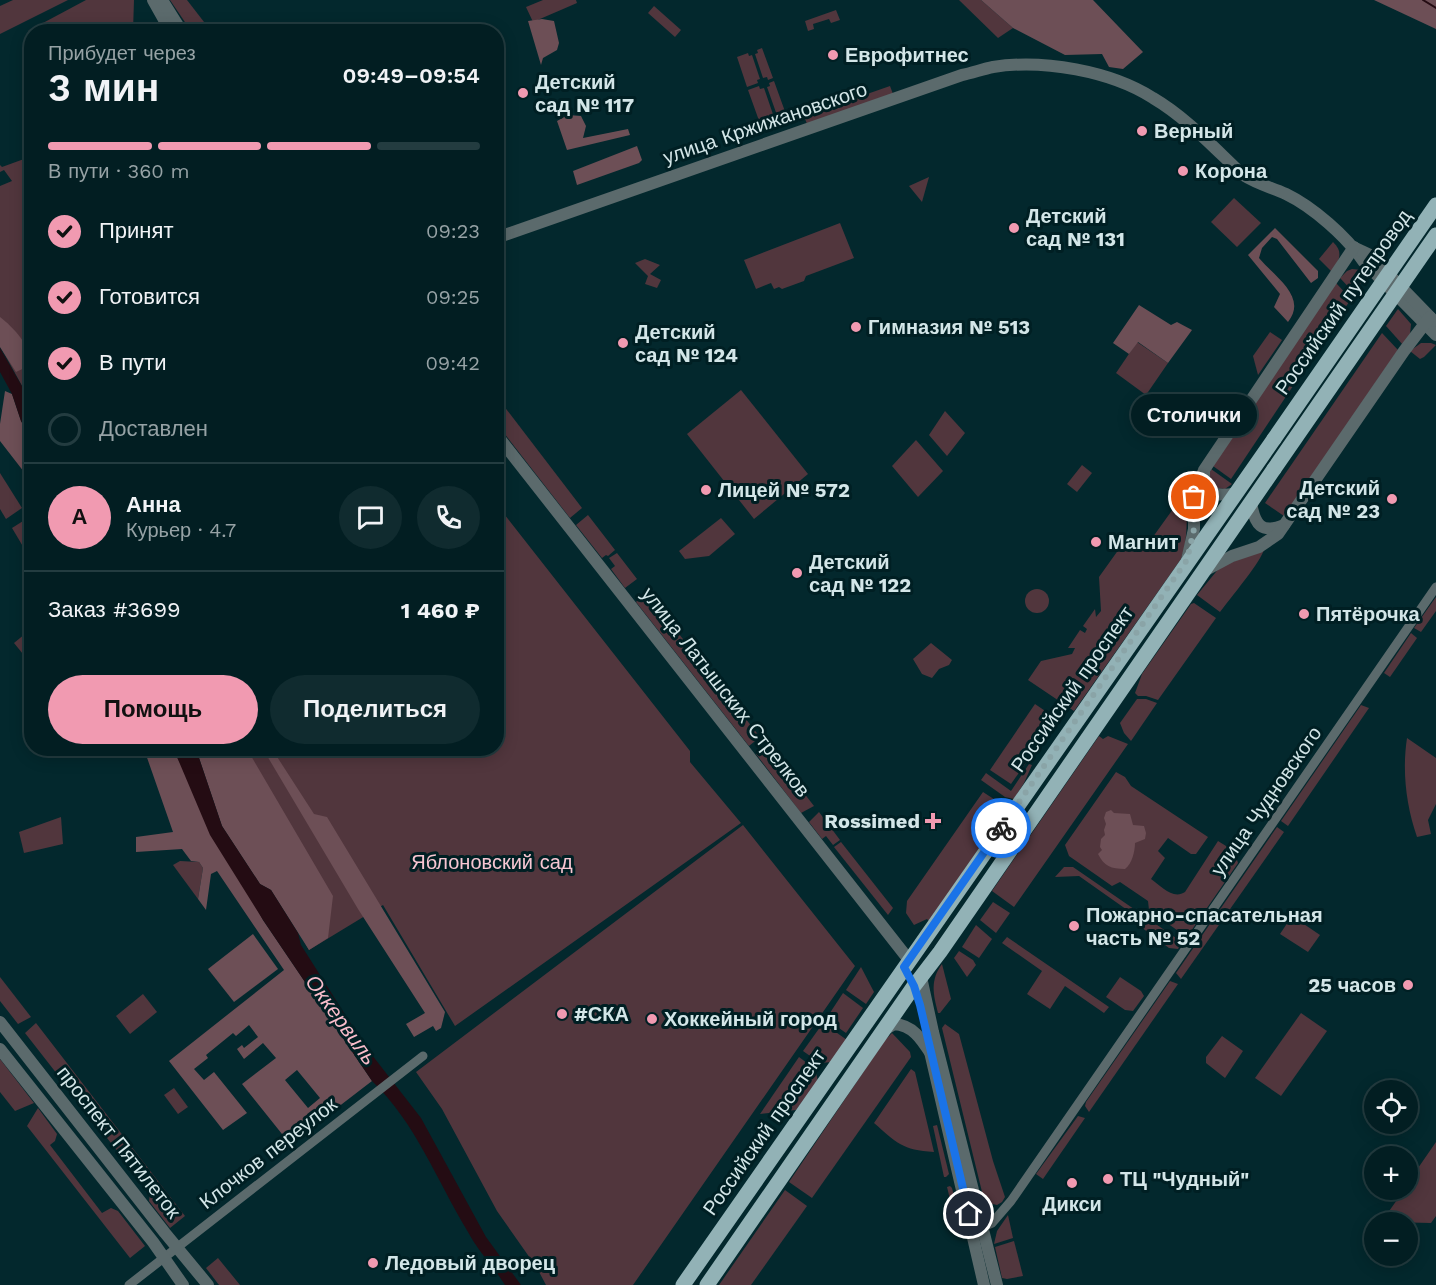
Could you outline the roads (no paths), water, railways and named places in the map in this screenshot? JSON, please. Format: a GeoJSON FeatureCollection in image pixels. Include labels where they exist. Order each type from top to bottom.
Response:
{"type":"FeatureCollection","features":[{"type":"Feature","properties":{"kind":"main road","name":"Российский путепровод"},"geometry":{"type":"LineString","coordinates":[[1239,488],[1436,205]]}},
{"type":"Feature","properties":{"kind":"main road","name":"Российский путепровод"},"geometry":{"type":"LineString","coordinates":[[1255,498],[1436,235]]}},
{"type":"Feature","properties":{"kind":"main road","name":"Российский проспект"},"geometry":{"type":"LineString","coordinates":[[683,1285],[1239,488]]}},
{"type":"Feature","properties":{"kind":"main road","name":"Российский проспект"},"geometry":{"type":"LineString","coordinates":[[707,1285],[1255,498]]}},
{"type":"Feature","properties":{"kind":"main road","name":"улица Латышских Стрелков"},"geometry":{"type":"LineString","coordinates":[[907,963],[918,981]]}},
{"type":"Feature","properties":{"kind":"street"},"geometry":{"type":"LineString","coordinates":[[153,0],[166,24]]}},
{"type":"Feature","properties":{"kind":"street"},"geometry":{"type":"LineString","coordinates":[[162,0],[177,24]]}},
{"type":"Feature","properties":{"kind":"street","name":"улица Кржижановского"},"geometry":{"type":"LineString","coordinates":[[504,235],[962,75],[994,67],[1039,66],[1094,74],[1122,83],[1152,97],[1184,121],[1244,176],[1257,184],[1294,199],[1313,212],[1354,247],[1363,261],[1430,321],[1436,335]]}},
{"type":"Feature","properties":{"kind":"street","name":"Российский проспект"},"geometry":{"type":"LineString","coordinates":[[1187,560],[1194,529],[1194,497],[1204,471],[1354,247]]}},
{"type":"Feature","properties":{"kind":"street","name":"Российский проспект"},"geometry":{"type":"LineString","coordinates":[[1203,571],[1232,556],[1269,542],[1284,525],[1430,321]]}},
{"type":"Feature","properties":{"kind":"street","name":"улица Латышских Стрелков"},"geometry":{"type":"LineString","coordinates":[[504,444],[907,963]]}},
{"type":"Feature","properties":{"kind":"street","name":"улица Латышских Стрелков"},"geometry":{"type":"LineString","coordinates":[[504,454],[907,963]]}},
{"type":"Feature","properties":{"kind":"street"},"geometry":{"type":"LineString","coordinates":[[1204,471],[1204,484],[1213,493],[1219,495],[1239,488]]}},
{"type":"Feature","properties":{"kind":"street"},"geometry":{"type":"LineString","coordinates":[[1255,498],[1255,520],[1259,525],[1271,529],[1284,525]]}},
{"type":"Feature","properties":{"kind":"street","name":"улица Чудновского"},"geometry":{"type":"LineString","coordinates":[[978,1229],[992,1223],[1011,1201],[1436,587]]}},
{"type":"Feature","properties":{"kind":"street"},"geometry":{"type":"LineString","coordinates":[[918,981],[931,1054],[978,1229],[997,1285]]}},
{"type":"Feature","properties":{"kind":"street"},"geometry":{"type":"LineString","coordinates":[[918,981],[933,1032],[978,1229],[984,1285]]}},
{"type":"Feature","properties":{"kind":"street","name":"проспект Пятилеток"},"geometry":{"type":"LineString","coordinates":[[0,1022],[208,1285]]}},
{"type":"Feature","properties":{"kind":"street"},"geometry":{"type":"LineString","coordinates":[[884,1030],[894,1024],[910,1029],[920,1038],[931,1054]]}},
{"type":"Feature","properties":{"kind":"street","name":"проспект Пятилеток"},"geometry":{"type":"LineString","coordinates":[[0,1049],[183,1285]]}},
{"type":"Feature","properties":{"kind":"street","name":"Клочков переулок"},"geometry":{"type":"LineString","coordinates":[[129,1285],[423,1056]]}},
{"type":"Feature","properties":{"kind":"water"},"geometry":{"type":"Polygon","coordinates":[[[0,348],[24,390],[24,426],[12,394],[0,372],[0,348]]]}},
{"type":"Feature","properties":{"kind":"water","name":"Оккервиль"},"geometry":{"type":"Polygon","coordinates":[[[198,756],[222,826],[260,884],[271,890],[298,933],[301,945],[365,1046],[421,1118],[486,1237],[521,1285],[505,1285],[476,1246],[414,1134],[387,1097],[372,1081],[263,920],[210,835],[177,757],[198,756]]]}},
{"type":"Feature","properties":{"kind":"waterway"},"geometry":{"type":"LineString","coordinates":[[1423,0],[1436,8]]}},
{"type":"Feature","properties":{"kind":"place","name":"Еврофитнес"},"geometry":{"type":"Point","coordinates":[833,55]}},
{"type":"Feature","properties":{"kind":"place","name":"Детский сад № 117"},"geometry":{"type":"Point","coordinates":[523,93]}},
{"type":"Feature","properties":{"kind":"place","name":"Верный"},"geometry":{"type":"Point","coordinates":[1142,131]}},
{"type":"Feature","properties":{"kind":"place","name":"Корона"},"geometry":{"type":"Point","coordinates":[1183,171]}},
{"type":"Feature","properties":{"kind":"place","name":"Детский сад № 131"},"geometry":{"type":"Point","coordinates":[1014,228]}},
{"type":"Feature","properties":{"kind":"place","name":"Гимназия № 513"},"geometry":{"type":"Point","coordinates":[856,327]}},
{"type":"Feature","properties":{"kind":"place","name":"Детский сад № 124"},"geometry":{"type":"Point","coordinates":[623,343]}},
{"type":"Feature","properties":{"kind":"place","name":"Лицей № 572"},"geometry":{"type":"Point","coordinates":[706,490]}},
{"type":"Feature","properties":{"kind":"place","name":"Столички"},"geometry":{"type":"Point","coordinates":[1194,497]}},
{"type":"Feature","properties":{"kind":"place","name":"Детский сад № 23"},"geometry":{"type":"Point","coordinates":[1392,499]}},
{"type":"Feature","properties":{"kind":"place","name":"Магнит"},"geometry":{"type":"Point","coordinates":[1096,542]}},
{"type":"Feature","properties":{"kind":"place","name":"Детский сад № 122"},"geometry":{"type":"Point","coordinates":[797,573]}},
{"type":"Feature","properties":{"kind":"place","name":"Пятёрочка"},"geometry":{"type":"Point","coordinates":[1304,614]}},
{"type":"Feature","properties":{"kind":"place","name":"Rossimed"},"geometry":{"type":"Point","coordinates":[933,821]}},
{"type":"Feature","properties":{"kind":"place","name":"Пожарно-спасательная часть № 52"},"geometry":{"type":"Point","coordinates":[1074,926]}},
{"type":"Feature","properties":{"kind":"place","name":"25 часов"},"geometry":{"type":"Point","coordinates":[1408,985]}},
{"type":"Feature","properties":{"kind":"place","name":"#СКА"},"geometry":{"type":"Point","coordinates":[562,1014]}},
{"type":"Feature","properties":{"kind":"place","name":"Хоккейный город"},"geometry":{"type":"Point","coordinates":[652,1019]}},
{"type":"Feature","properties":{"kind":"place","name":"ТЦ \"Чудный\""},"geometry":{"type":"Point","coordinates":[1108,1179]}},
{"type":"Feature","properties":{"kind":"place","name":"Дикси"},"geometry":{"type":"Point","coordinates":[1072,1183]}},
{"type":"Feature","properties":{"kind":"place","name":"Ледовый дворец"},"geometry":{"type":"Point","coordinates":[373,1263]}},
{"type":"Feature","properties":{"kind":"park label","name":"Яблоновский сад"},"geometry":{"type":"Point","coordinates":[492,862]}}]}
